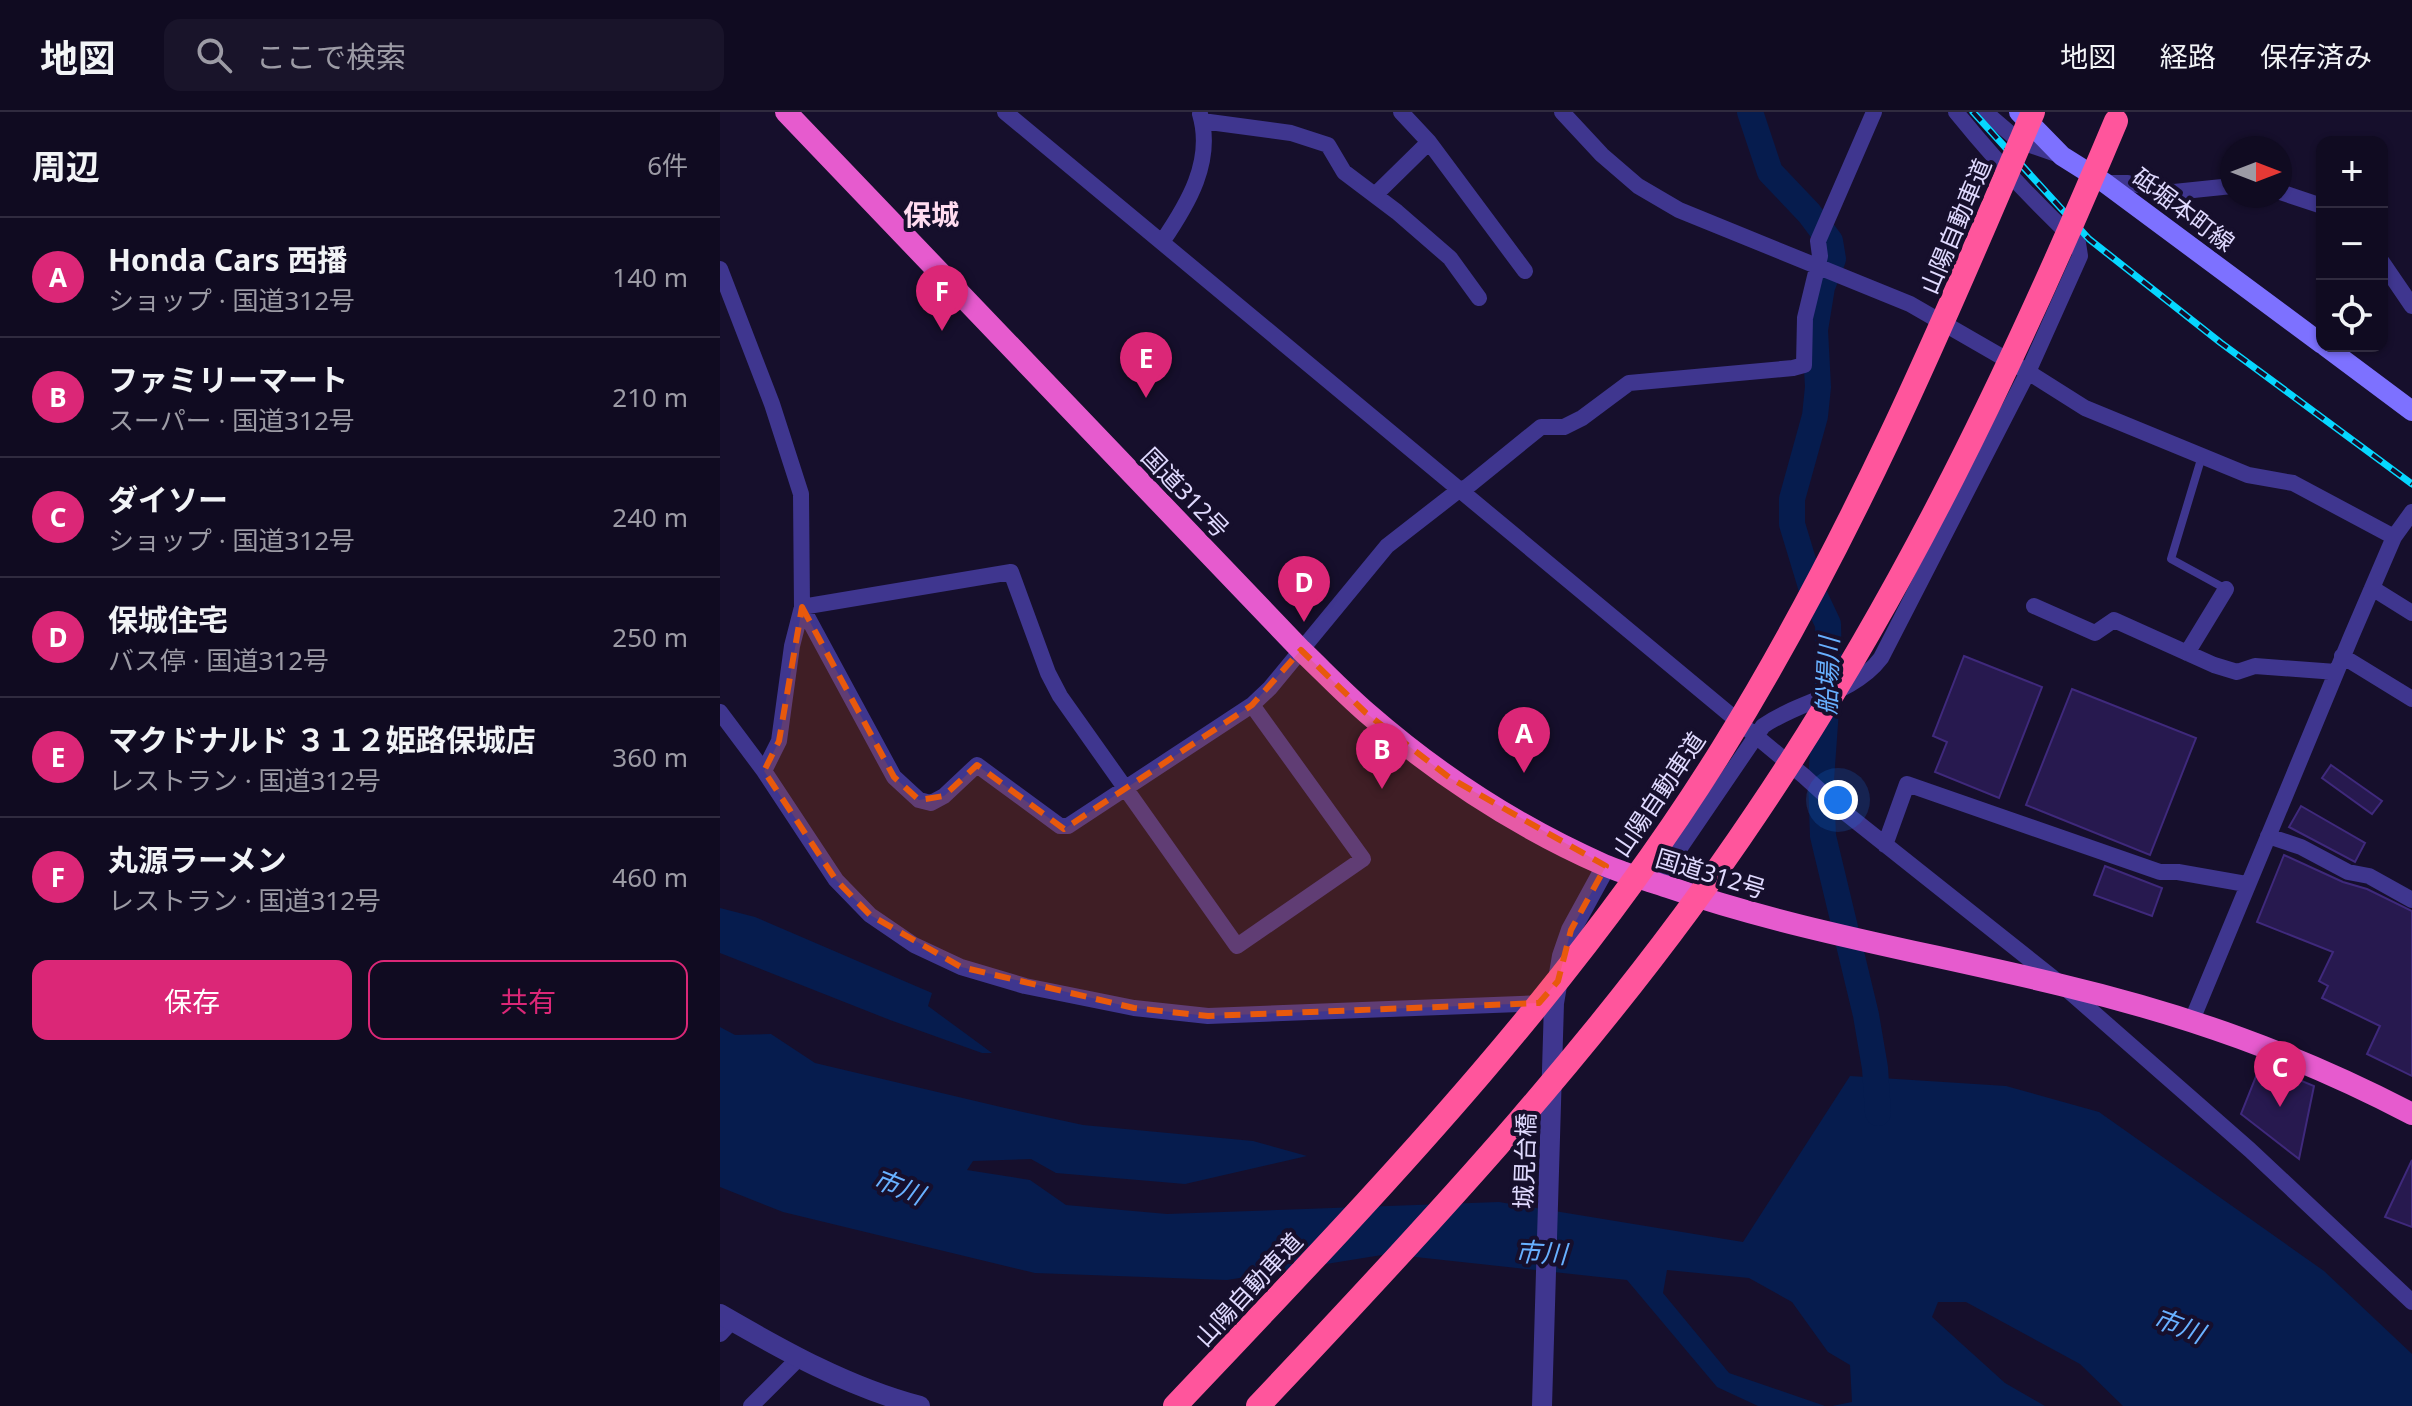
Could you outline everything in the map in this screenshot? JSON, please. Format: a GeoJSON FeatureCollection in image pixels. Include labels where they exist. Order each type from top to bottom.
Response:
{"type":"FeatureCollection","features":[{"type":"Feature","properties":{"kind":"highway","name":"国道312号"},"geometry":{"type":"LineString","coordinates":[[786,112],[1301,650],[1366,713],[1450,778],[1520,823],[1606,866],[1723,906],[1828,933],[2062,985],[2192,1020],[2322,1069],[2412,1114]]}},
{"type":"Feature","properties":{"kind":"highway","name":"山陽自動車道"},"geometry":{"type":"LineString","coordinates":[[1175,1406],[1359,1212],[1513,1036],[1576,958],[1722,750],[1832,559],[1881,461],[1941,330],[2033,112]]}},
{"type":"Feature","properties":{"kind":"highway"},"geometry":{"type":"LineString","coordinates":[[1258,1406],[1467,1182],[1547,1090],[1628,990],[1755,816],[1816,722],[1949,488],[2007,371],[2116,121]]}},
{"type":"Feature","properties":{"kind":"main road","name":"砥堀本町線"},"geometry":{"type":"LineString","coordinates":[[2019,112],[2062,156],[2105,183],[2316,340]]}},
{"type":"Feature","properties":{"kind":"main road","name":"砥堀本町線"},"geometry":{"type":"LineString","coordinates":[[2332,352],[2412,411]]}},
{"type":"Feature","properties":{"kind":"street"},"geometry":{"type":"LineString","coordinates":[[1005,112],[1838,807],[2062,985],[2250,1150],[2412,1302]]}},
{"type":"Feature","properties":{"kind":"street"},"geometry":{"type":"LineString","coordinates":[[1401,112],[1429,142],[1525,271]]}},
{"type":"Feature","properties":{"kind":"street"},"geometry":{"type":"LineString","coordinates":[[1562,112],[1602,155],[1638,186],[1679,210],[1910,304],[2085,408],[2248,475],[2293,483],[2394,537]]}},
{"type":"Feature","properties":{"kind":"street"},"geometry":{"type":"LineString","coordinates":[[802,607],[894,777],[919,800],[931,803],[944,796],[977,765],[1060,826],[1068,826],[1252,705],[1270,688],[1387,546],[1541,427],[1564,427],[1582,418],[1629,383],[1804,365],[1805,318],[1820,256],[1818,241],[1874,112]]}},
{"type":"Feature","properties":{"kind":"street"},"geometry":{"type":"LineString","coordinates":[[1656,883],[1763,726],[1780,714],[1861,679],[1872,670],[1887,647],[2028,372],[2080,256],[2078,243],[2040,208],[1956,112]]}},
{"type":"Feature","properties":{"kind":"street"},"geometry":{"type":"LineString","coordinates":[[1985,112],[2019,141],[2062,156]]}},
{"type":"Feature","properties":{"kind":"street"},"geometry":{"type":"LineString","coordinates":[[1162,242],[1182,214],[1200,171],[1204,145],[1201,117],[1291,133],[1320,142],[1332,150],[1344,172],[1450,258],[1479,298]]}},
{"type":"Feature","properties":{"kind":"street"},"geometry":{"type":"LineString","coordinates":[[1375,195],[1429,142]]}},
{"type":"Feature","properties":{"kind":"street"},"geometry":{"type":"LineString","coordinates":[[2105,183],[2128,183],[2174,192],[2220,187]]}},
{"type":"Feature","properties":{"kind":"street"},"geometry":{"type":"LineString","coordinates":[[2292,196],[2316,204]]}},
{"type":"Feature","properties":{"kind":"street"},"geometry":{"type":"LineString","coordinates":[[720,269],[772,404],[801,494],[802,607],[792,646],[779,741],[764,771]]}},
{"type":"Feature","properties":{"kind":"street"},"geometry":{"type":"LineString","coordinates":[[2388,271],[2412,306]]}},
{"type":"Feature","properties":{"kind":"street"},"geometry":{"type":"LineString","coordinates":[[2192,1020],[2246,884],[2394,537],[2412,512]]}},
{"type":"Feature","properties":{"kind":"street"},"geometry":{"type":"LineString","coordinates":[[802,607],[1011,572],[1054,685],[1237,946],[1363,859],[1252,705]]}},
{"type":"Feature","properties":{"kind":"street"},"geometry":{"type":"LineString","coordinates":[[2372,588],[2412,613]]}},
{"type":"Feature","properties":{"kind":"street"},"geometry":{"type":"LineString","coordinates":[[2187,653],[2226,589]]}},
{"type":"Feature","properties":{"kind":"street"},"geometry":{"type":"LineString","coordinates":[[2034,606],[2095,633],[2114,620],[2214,665],[2237,672],[2255,666],[2339,664],[2412,699]]}},
{"type":"Feature","properties":{"kind":"street"},"geometry":{"type":"LineString","coordinates":[[720,712],[764,771],[836,880],[870,915],[914,945],[961,967],[1025,986],[1134,1008],[1208,1016],[1554,1008]]}},
{"type":"Feature","properties":{"kind":"street"},"geometry":{"type":"LineString","coordinates":[[1885,845],[1907,784],[2160,872],[2178,872],[2246,884]]}},
{"type":"Feature","properties":{"kind":"street"},"geometry":{"type":"LineString","coordinates":[[2268,836],[2301,847],[2348,872],[2369,876],[2412,900]]}},
{"type":"Feature","properties":{"kind":"street","name":"城見台橋"},"geometry":{"type":"LineString","coordinates":[[1542,1406],[1554,1008],[1562,956],[1571,930],[1606,866]]}},
{"type":"Feature","properties":{"kind":"street"},"geometry":{"type":"LineString","coordinates":[[724,1323],[873,1400],[920,1406]]}},
{"type":"Feature","properties":{"kind":"street"},"geometry":{"type":"LineString","coordinates":[[751,1406],[798,1359]]}},
{"type":"Feature","properties":{"kind":"lane"},"geometry":{"type":"LineString","coordinates":[[2202,456],[2171,559],[2226,589]]}},
{"type":"Feature","properties":{"kind":"highlighted area"},"geometry":{"type":"Polygon","coordinates":[[[802,607],[894,777],[919,800],[944,796],[977,765],[1064,829],[1252,705],[1301,650],[1366,713],[1450,778],[1606,866],[1571,930],[1558,981],[1539,1003],[1208,1016],[1134,1008],[961,967],[870,915],[836,880],[764,771],[779,741],[802,607]]]}},
{"type":"Feature","properties":{"kind":"water"},"geometry":{"type":"Polygon","coordinates":[[[720,908],[755,917],[932,993],[928,1006],[992,1053],[982,1053],[890,1020],[720,953],[720,908]]]}},
{"type":"Feature","properties":{"kind":"water","name":"市川"},"geometry":{"type":"Polygon","coordinates":[[[720,1027],[735,1035],[771,1034],[815,1063],[1005,1108],[1083,1125],[1253,1141],[1307,1156],[1185,1184],[1056,1173],[1031,1159],[973,1161],[967,1170],[1030,1180],[1066,1205],[1167,1214],[1499,1202],[1743,1242],[1850,1076],[2006,1086],[2099,1112],[2324,1271],[2412,1354],[2412,1406],[2123,1406],[2080,1364],[1966,1302],[1938,1302],[1932,1317],[2005,1383],[2045,1406],[1832,1406],[1852,1402],[1850,1365],[1828,1352],[1792,1302],[1749,1278],[1667,1270],[1663,1293],[1729,1373],[1825,1406],[1758,1406],[1717,1387],[1627,1280],[1388,1254],[1227,1280],[1035,1273],[783,1212],[720,1187],[720,1027]]]}},
{"type":"Feature","properties":{"kind":"building"},"geometry":{"type":"Polygon","coordinates":[[[1964,656],[2042,687],[1999,798],[1935,772],[1947,742],[1933,736],[1964,656]]]}},
{"type":"Feature","properties":{"kind":"building"},"geometry":{"type":"Polygon","coordinates":[[[2072,689],[2196,738],[2150,855],[2026,805],[2072,689]]]}},
{"type":"Feature","properties":{"kind":"building"},"geometry":{"type":"Polygon","coordinates":[[[2331,765],[2382,801],[2372,814],[2322,778],[2331,765]]]}},
{"type":"Feature","properties":{"kind":"building"},"geometry":{"type":"Polygon","coordinates":[[[2301,806],[2365,843],[2355,862],[2289,827],[2301,806]]]}},
{"type":"Feature","properties":{"kind":"building"},"geometry":{"type":"Polygon","coordinates":[[[2284,855],[2412,911],[2412,1076],[2367,1054],[2380,1026],[2322,998],[2328,986],[2319,981],[2333,952],[2257,922],[2284,855]]]}},
{"type":"Feature","properties":{"kind":"building"},"geometry":{"type":"Polygon","coordinates":[[[2105,866],[2162,888],[2152,916],[2094,895],[2105,866]]]}},
{"type":"Feature","properties":{"kind":"building"},"geometry":{"type":"Polygon","coordinates":[[[2261,1064],[2314,1086],[2299,1159],[2241,1114],[2261,1064]]]}},
{"type":"Feature","properties":{"kind":"building"},"geometry":{"type":"Polygon","coordinates":[[[2412,1160],[2412,1227],[2385,1217],[2412,1160]]]}},
{"type":"Feature","properties":{"kind":"waterway","name":"船場川"},"geometry":{"type":"LineString","coordinates":[[1750,112],[1770,172],[1809,213],[1830,241],[1833,259],[1822,287],[1815,330],[1818,387],[1815,416],[1792,499],[1792,524],[1812,590],[1828,624],[1829,668],[1821,780],[1823,836],[1866,1015],[1875,1068],[1878,1113]]}},
{"type":"Feature","properties":{"kind":"railway"},"geometry":{"type":"LineString","coordinates":[[1973,112],[2089,239],[2221,343],[2412,484]]}},
{"type":"Feature","properties":{"kind":"place","name":"丸源ラーメン"},"geometry":{"type":"Point","coordinates":[942,331]}},
{"type":"Feature","properties":{"kind":"place","name":"マクドナルド ３１２姫路保城店"},"geometry":{"type":"Point","coordinates":[1146,398]}},
{"type":"Feature","properties":{"kind":"place","name":"保城住宅"},"geometry":{"type":"Point","coordinates":[1304,622]}},
{"type":"Feature","properties":{"kind":"place","name":"Honda Cars 西播"},"geometry":{"type":"Point","coordinates":[1524,773]}},
{"type":"Feature","properties":{"kind":"place","name":"ファミリーマート"},"geometry":{"type":"Point","coordinates":[1382,789]}},
{"type":"Feature","properties":{"kind":"place","name":"ダイソー"},"geometry":{"type":"Point","coordinates":[2280,1107]}},
{"type":"Feature","properties":{"kind":"district","name":"保城"},"geometry":{"type":"Point","coordinates":[931,214]}}]}
